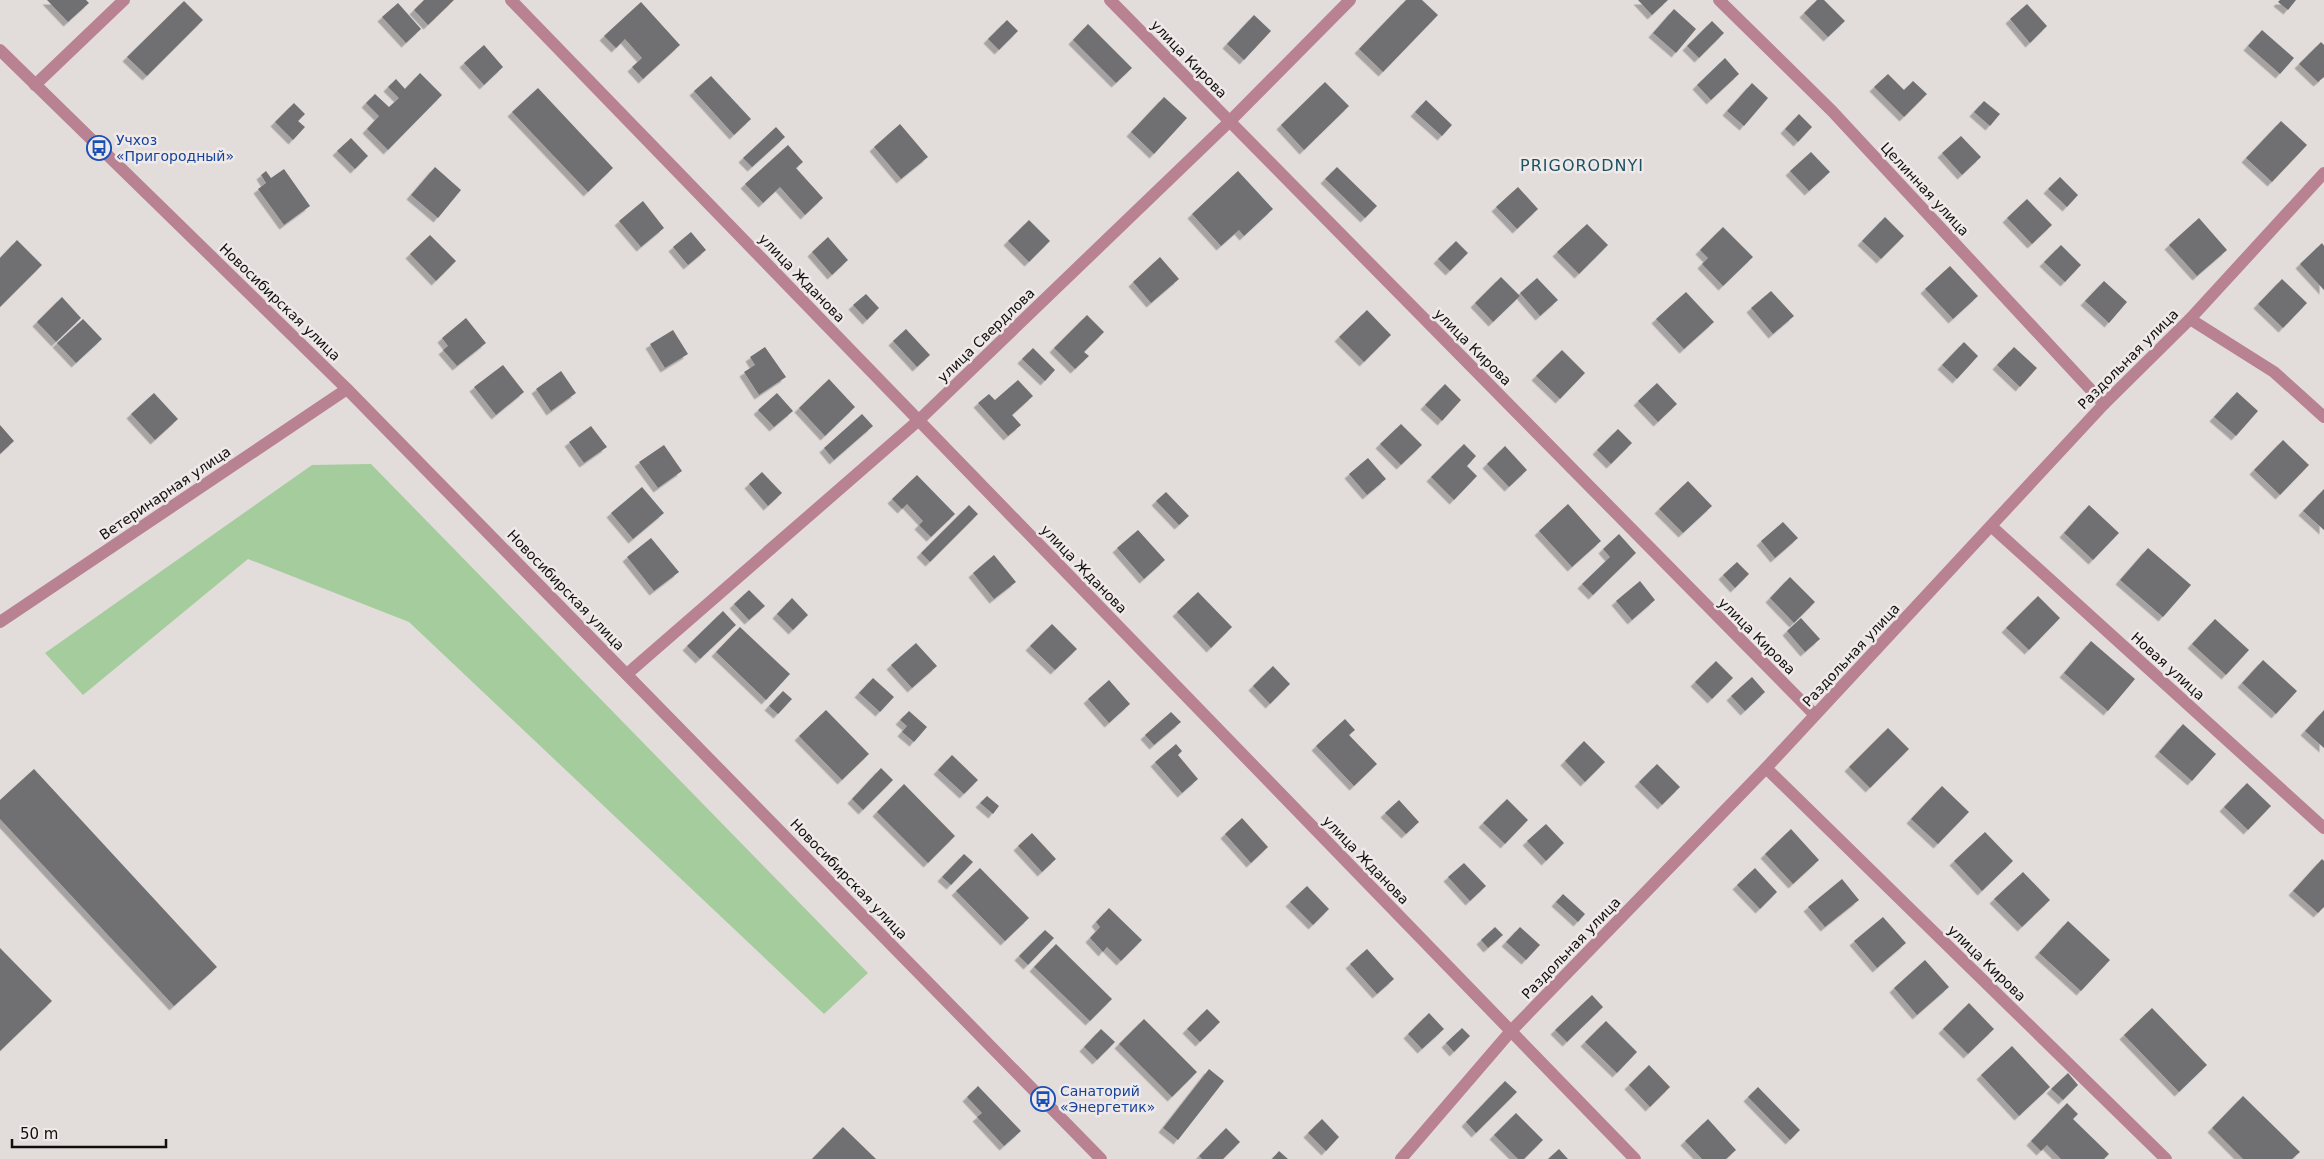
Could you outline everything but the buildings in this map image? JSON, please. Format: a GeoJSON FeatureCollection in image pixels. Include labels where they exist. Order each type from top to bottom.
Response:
{"type":"FeatureCollection","features":[{"type":"Feature","properties":{"kind":"street"},"geometry":{"type":"LineString","coordinates":[[35,85],[124,0]]}},
{"type":"Feature","properties":{"kind":"street","name":"улица Жданова"},"geometry":{"type":"LineString","coordinates":[[511,0],[1635,1159]]}},
{"type":"Feature","properties":{"kind":"street","name":"улица Кирова"},"geometry":{"type":"LineString","coordinates":[[1110,0],[1815,716]]}},
{"type":"Feature","properties":{"kind":"street","name":"улица Свердлова"},"geometry":{"type":"LineString","coordinates":[[627,674],[919,420],[1229,122],[1350,0]]}},
{"type":"Feature","properties":{"kind":"street","name":"Целинная улица"},"geometry":{"type":"LineString","coordinates":[[1719,0],[1832,111],[2104,404]]}},
{"type":"Feature","properties":{"kind":"street","name":"Новосибирская улица"},"geometry":{"type":"LineString","coordinates":[[0,50],[347,389],[1101,1159]]}},
{"type":"Feature","properties":{"kind":"street","name":"Раздольная улица"},"geometry":{"type":"LineString","coordinates":[[1401,1159],[1511,1031],[1766,768],[2104,404],[2190,318],[2324,173]]}},
{"type":"Feature","properties":{"kind":"street"},"geometry":{"type":"LineString","coordinates":[[2190,318],[2274,372],[2324,417]]}},
{"type":"Feature","properties":{"kind":"street","name":"Ветеринарная улица"},"geometry":{"type":"LineString","coordinates":[[0,622],[347,389]]}},
{"type":"Feature","properties":{"kind":"street","name":"Новая улица"},"geometry":{"type":"LineString","coordinates":[[1991,526],[2324,828]]}},
{"type":"Feature","properties":{"kind":"street","name":"улица Кирова"},"geometry":{"type":"LineString","coordinates":[[1766,768],[2166,1159]]}},
{"type":"Feature","properties":{"kind":"green space"},"geometry":{"type":"Polygon","coordinates":[[[371,464],[868,973],[824,1014],[409,622],[248,559],[83,695],[45,653],[312,465],[371,464]]]}},
{"type":"Feature","properties":{"kind":"place","name":"Учхоз «Пригородный»"},"geometry":{"type":"Point","coordinates":[99,148]}},
{"type":"Feature","properties":{"kind":"place","name":"Санаторий «Энергетик»"},"geometry":{"type":"Point","coordinates":[1043,1099]}},
{"type":"Feature","properties":{"kind":"district","name":"PRIGORODNYI"},"geometry":{"type":"Point","coordinates":[1582,165]}}]}
